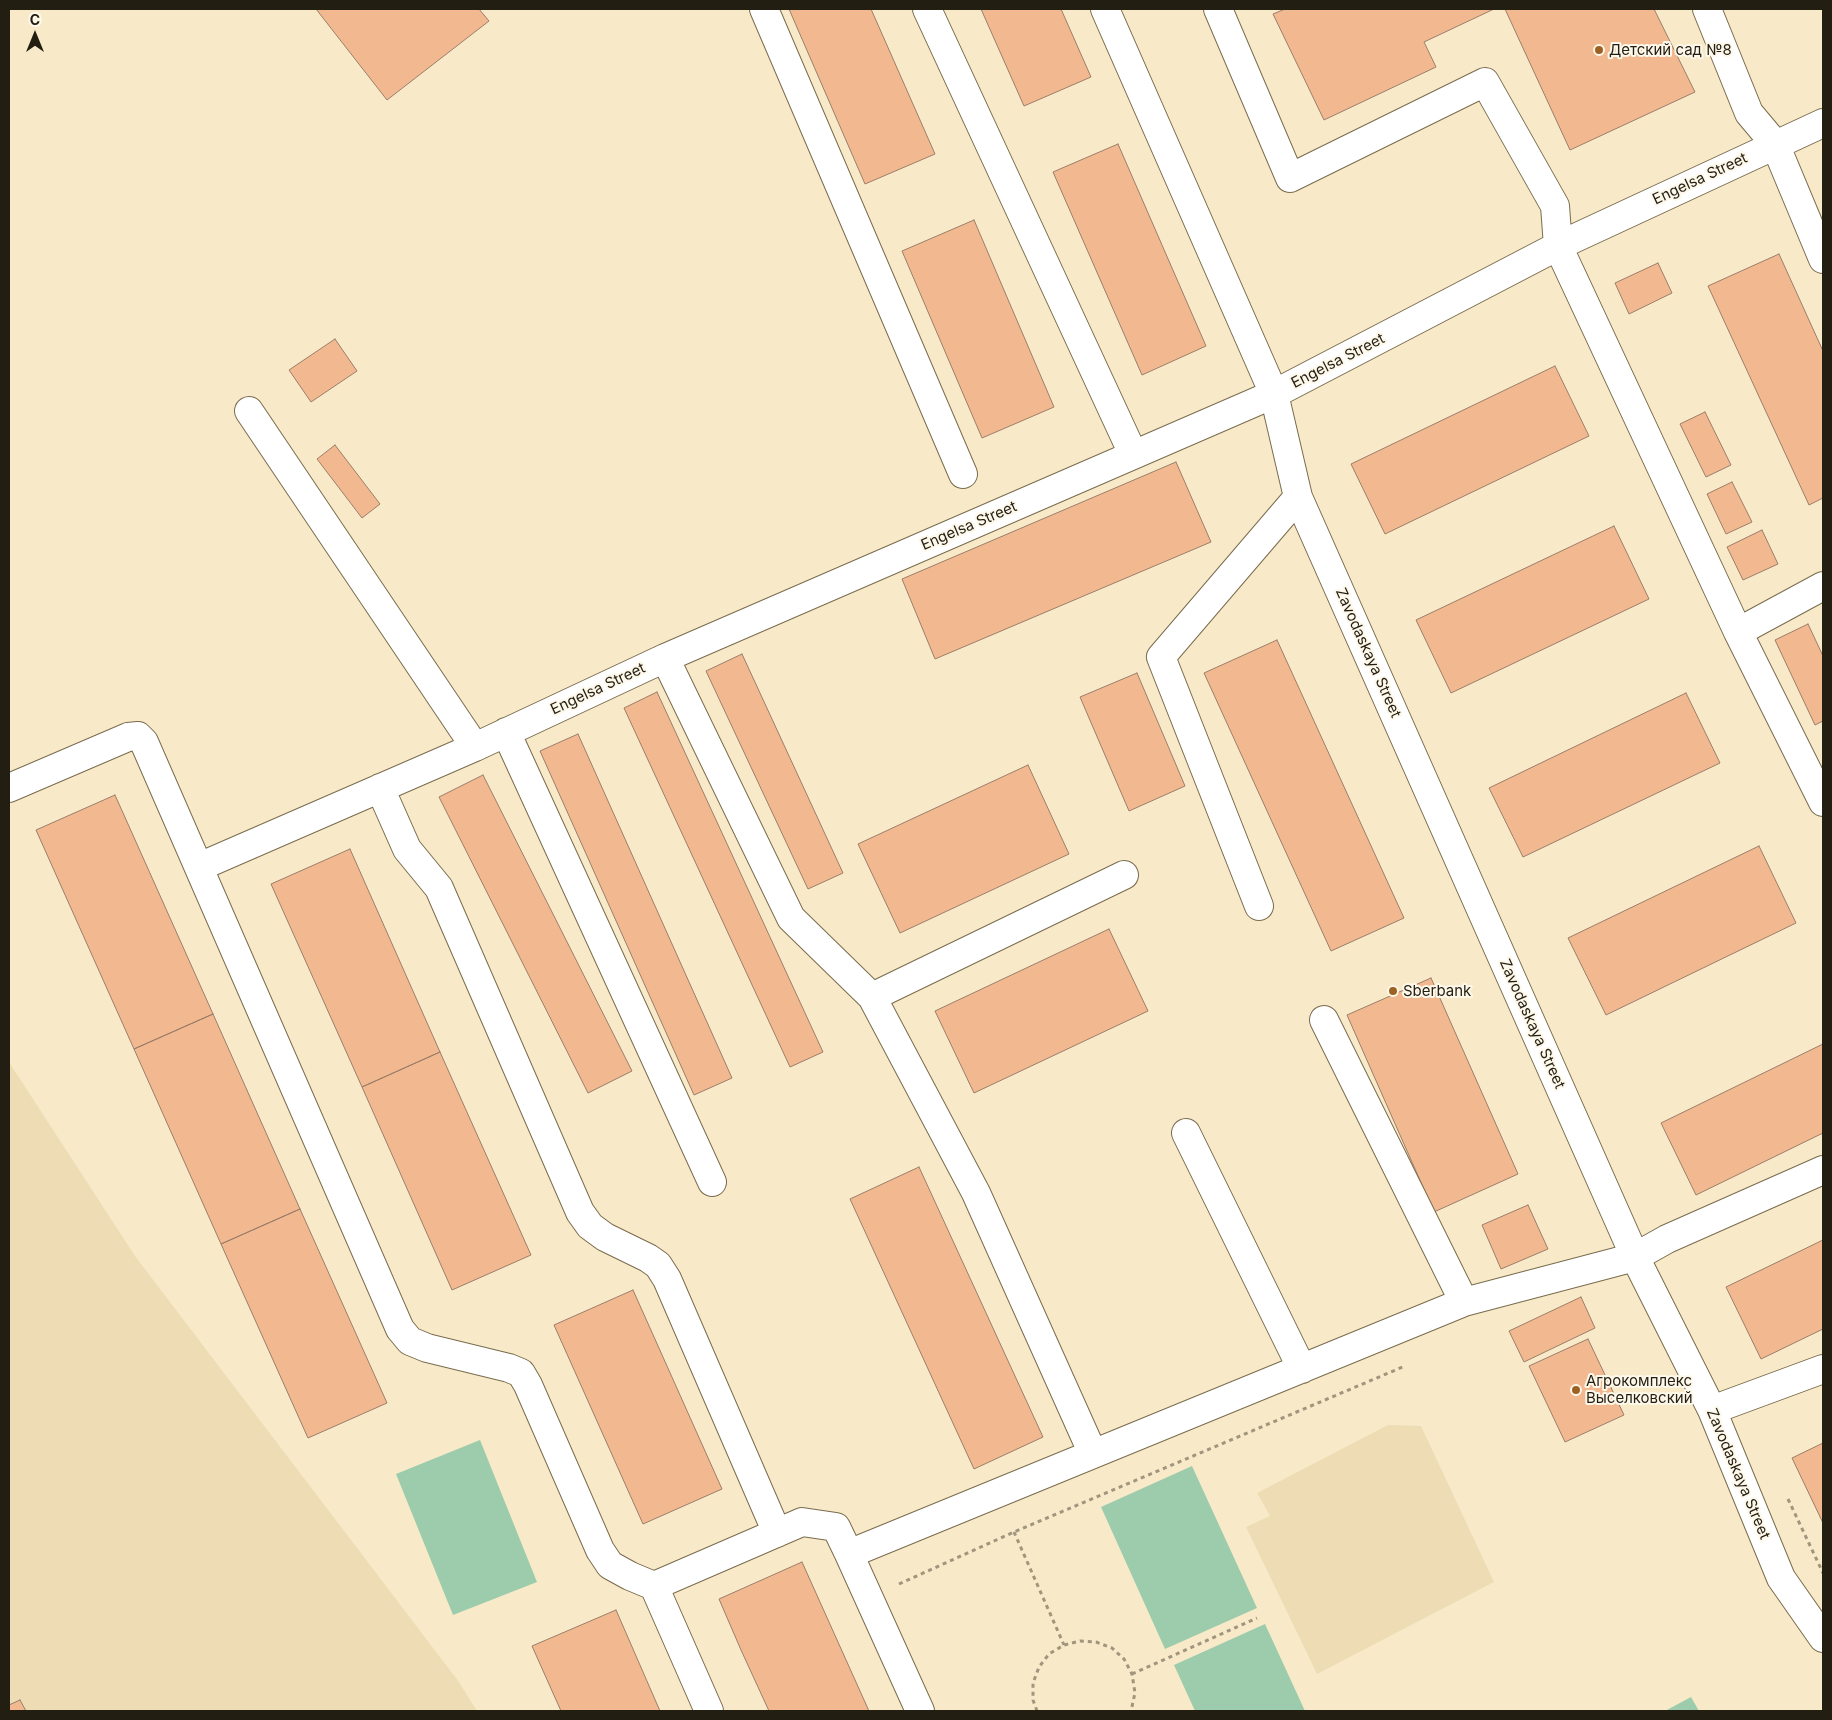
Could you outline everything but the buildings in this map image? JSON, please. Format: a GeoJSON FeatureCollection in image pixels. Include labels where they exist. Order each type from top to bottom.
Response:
{"type":"FeatureCollection","features":[{"type":"Feature","properties":{"kind":"street"},"geometry":{"type":"LineString","coordinates":[[764,9],[963,474]]}},
{"type":"Feature","properties":{"kind":"street"},"geometry":{"type":"LineString","coordinates":[[927,9],[1133,454]]}},
{"type":"Feature","properties":{"kind":"street","name":"Zavodaskaya Street"},"geometry":{"type":"LineString","coordinates":[[1105,9],[1274,394],[1298,497],[1635,1257],[1712,1410],[1781,1578],[1823,1638]]}},
{"type":"Feature","properties":{"kind":"street"},"geometry":{"type":"LineString","coordinates":[[1218,9],[1290,178],[1485,82],[1555,206],[1558,246],[1738,632],[1823,802]]}},
{"type":"Feature","properties":{"kind":"street"},"geometry":{"type":"LineString","coordinates":[[1707,9],[1749,113],[1775,144],[1823,259]]}},
{"type":"Feature","properties":{"kind":"street","name":"Engelsa Street"},"geometry":{"type":"LineString","coordinates":[[198,867],[475,747],[665,658],[1274,394],[1558,246],[1823,122]]}},
{"type":"Feature","properties":{"kind":"street"},"geometry":{"type":"LineString","coordinates":[[249,411],[475,747]]}},
{"type":"Feature","properties":{"kind":"street"},"geometry":{"type":"LineString","coordinates":[[1259,906],[1161,657],[1298,497]]}},
{"type":"Feature","properties":{"kind":"street"},"geometry":{"type":"LineString","coordinates":[[1738,632],[1823,586]]}},
{"type":"Feature","properties":{"kind":"street"},"geometry":{"type":"LineString","coordinates":[[665,658],[791,918],[872,997],[976,1193],[1094,1454]]}},
{"type":"Feature","properties":{"kind":"street"},"geometry":{"type":"LineString","coordinates":[[506,732],[712,1182]]}},
{"type":"Feature","properties":{"kind":"street"},"geometry":{"type":"LineString","coordinates":[[9,788],[128,737],[138,736],[144,742],[400,1329],[410,1341],[426,1348],[509,1368],[521,1373],[605,1558],[610,1565],[654,1586],[709,1711]]}},
{"type":"Feature","properties":{"kind":"street"},"geometry":{"type":"LineString","coordinates":[[380,788],[407,849],[439,888],[580,1212],[590,1226],[606,1238],[648,1258],[658,1265],[667,1279],[777,1533]]}},
{"type":"Feature","properties":{"kind":"street"},"geometry":{"type":"LineString","coordinates":[[872,997],[1124,874]]}},
{"type":"Feature","properties":{"kind":"street"},"geometry":{"type":"LineString","coordinates":[[1324,1020],[1464,1302]]}},
{"type":"Feature","properties":{"kind":"street"},"geometry":{"type":"LineString","coordinates":[[1186,1133],[1302,1369]]}},
{"type":"Feature","properties":{"kind":"street"},"geometry":{"type":"LineString","coordinates":[[849,1554],[1464,1302],[1635,1257],[1667,1239],[1823,1170]]}},
{"type":"Feature","properties":{"kind":"street"},"geometry":{"type":"LineString","coordinates":[[1712,1410],[1823,1369]]}},
{"type":"Feature","properties":{"kind":"street"},"geometry":{"type":"LineString","coordinates":[[654,1586],[802,1522],[836,1527],[920,1711]]}},
{"type":"Feature","properties":{"kind":"path"},"geometry":{"type":"LineString","coordinates":[[869,1598],[1014,1532],[1408,1365]]}},
{"type":"Feature","properties":{"kind":"path"},"geometry":{"type":"LineString","coordinates":[[1787,1495],[1823,1573]]}},
{"type":"Feature","properties":{"kind":"path"},"geometry":{"type":"LineString","coordinates":[[1014,1532],[1064,1645]]}},
{"type":"Feature","properties":{"kind":"path"},"geometry":{"type":"LineString","coordinates":[[1132,1674],[1257,1618]]}},
{"type":"Feature","properties":{"kind":"path"},"geometry":{"type":"LineString","coordinates":[[1037,1711],[1033,1700],[1033,1683],[1039,1667],[1049,1654],[1064,1645],[1080,1641],[1096,1642],[1112,1648],[1124,1660],[1132,1674],[1135,1693],[1131,1711]]}},
{"type":"Feature","properties":{"kind":"shaded area"},"geometry":{"type":"Polygon","coordinates":[[[9,1062],[135,1256],[459,1682],[477,1711],[9,1711],[9,1062]]]}},
{"type":"Feature","properties":{"kind":"shaded area"},"geometry":{"type":"Polygon","coordinates":[[[1388,1425],[1421,1426],[1494,1582],[1317,1674],[1246,1527],[1270,1516],[1257,1493],[1388,1425]]]}},
{"type":"Feature","properties":{"kind":"green space"},"geometry":{"type":"Polygon","coordinates":[[[480,1440],[537,1582],[453,1615],[396,1474],[480,1440]]]}},
{"type":"Feature","properties":{"kind":"green space"},"geometry":{"type":"Polygon","coordinates":[[[1192,1466],[1257,1608],[1165,1649],[1101,1507],[1192,1466]]]}},
{"type":"Feature","properties":{"kind":"green space"},"geometry":{"type":"Polygon","coordinates":[[[1265,1624],[1305,1711],[1195,1711],[1174,1665],[1265,1624]]]}},
{"type":"Feature","properties":{"kind":"green space"},"geometry":{"type":"Polygon","coordinates":[[[1691,1697],[1699,1711],[1665,1711],[1691,1697]]]}},
{"type":"Feature","properties":{"kind":"place","name":"Детский сад №8"},"geometry":{"type":"Point","coordinates":[1599,50]}},
{"type":"Feature","properties":{"kind":"place","name":"Sberbank"},"geometry":{"type":"Point","coordinates":[1393,991]}},
{"type":"Feature","properties":{"kind":"place","name":"Агрокомплекс Выселковский"},"geometry":{"type":"Point","coordinates":[1576,1390]}}]}
